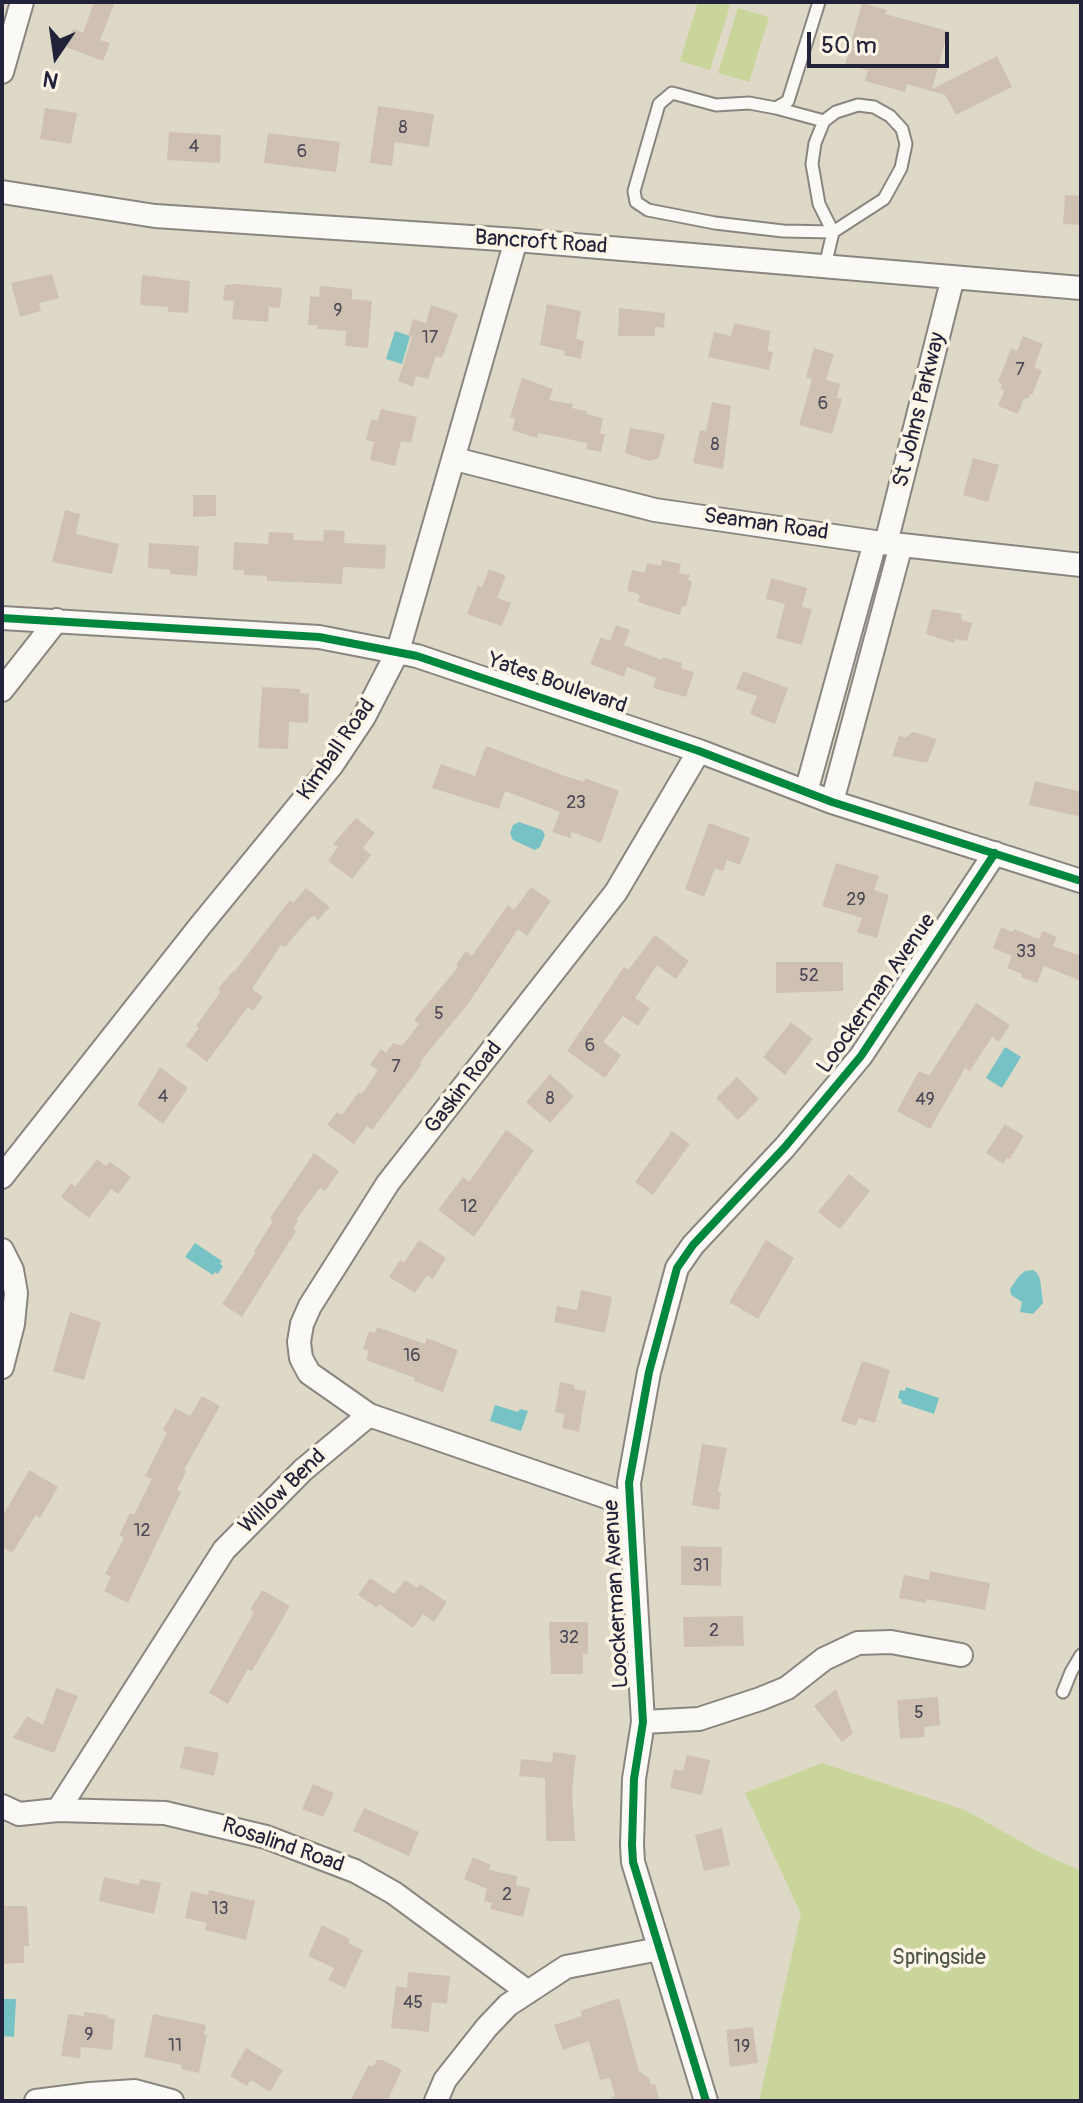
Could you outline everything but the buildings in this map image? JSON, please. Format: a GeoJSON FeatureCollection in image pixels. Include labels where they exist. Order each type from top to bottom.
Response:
{"type":"FeatureCollection","features":[{"type":"Feature","properties":{"kind":"street"},"geometry":{"type":"LineString","coordinates":[[2,72],[22,2]]}},
{"type":"Feature","properties":{"kind":"street","name":"Bancroft Road"},"geometry":{"type":"LineString","coordinates":[[2,192],[155,216],[516,240],[1081,288]]}},
{"type":"Feature","properties":{"kind":"street","name":"Kimball Road"},"geometry":{"type":"LineString","coordinates":[[2,1177],[332,765],[364,717],[398,651],[516,240]]}},
{"type":"Feature","properties":{"kind":"street","name":"St Johns Parkway"},"geometry":{"type":"LineString","coordinates":[[832,802],[887,543],[953,277]]}},
{"type":"Feature","properties":{"kind":"street","name":"Seaman Road"},"geometry":{"type":"LineString","coordinates":[[455,459],[655,510],[887,543],[1081,565]]}},
{"type":"Feature","properties":{"kind":"street","name":"St Johns Parkway"},"geometry":{"type":"LineString","coordinates":[[806,792],[887,543]]}},
{"type":"Feature","properties":{"kind":"street","name":"Yates Boulevard"},"geometry":{"type":"LineString","coordinates":[[2,618],[319,637],[398,651],[699,751],[832,802],[1081,881]]}},
{"type":"Feature","properties":{"kind":"street"},"geometry":{"type":"LineString","coordinates":[[2,690],[57,620]]}},
{"type":"Feature","properties":{"kind":"street","name":"Gaskin Road"},"geometry":{"type":"LineString","coordinates":[[369,1415],[309,1373],[301,1358],[299,1342],[310,1306],[388,1183],[616,892],[699,751]]}},
{"type":"Feature","properties":{"kind":"street","name":"Loockerman Avenue"},"geometry":{"type":"LineString","coordinates":[[706,2101],[633,1862],[634,1779],[643,1722],[629,1483],[638,1423],[677,1268],[693,1245],[785,1147],[861,1056],[995,853]]}},
{"type":"Feature","properties":{"kind":"street"},"geometry":{"type":"LineString","coordinates":[[2,1250],[12,1270],[16,1293],[13,1324],[2,1367]]}},
{"type":"Feature","properties":{"kind":"street"},"geometry":{"type":"LineString","coordinates":[[369,1415],[630,1505]]}},
{"type":"Feature","properties":{"kind":"street","name":"Willow Bend"},"geometry":{"type":"LineString","coordinates":[[58,1810],[224,1550],[303,1470],[369,1415]]}},
{"type":"Feature","properties":{"kind":"street"},"geometry":{"type":"LineString","coordinates":[[643,1722],[699,1719],[787,1688],[824,1659],[858,1643],[891,1642],[961,1655]]}},
{"type":"Feature","properties":{"kind":"street","name":"Rosalind Road"},"geometry":{"type":"LineString","coordinates":[[2,1806],[19,1814],[58,1810],[165,1813],[266,1837],[355,1871],[394,1893],[528,1992]]}},
{"type":"Feature","properties":{"kind":"street"},"geometry":{"type":"LineString","coordinates":[[436,2101],[445,2080],[508,2005],[566,1967],[659,1949]]}},
{"type":"Feature","properties":{"kind":"street"},"geometry":{"type":"LineString","coordinates":[[36,2101],[135,2091],[172,2101]]}},
{"type":"Feature","properties":{"kind":"lane"},"geometry":{"type":"LineString","coordinates":[[776,108],[788,101],[819,2]]}},
{"type":"Feature","properties":{"kind":"lane"},"geometry":{"type":"LineString","coordinates":[[824,121],[749,103],[716,105],[672,93],[659,104],[634,191],[636,202],[648,210],[715,223],[783,231],[833,232],[884,199],[901,168],[906,144],[902,129],[890,116],[874,107],[858,105],[836,112],[824,121],[815,143],[812,164],[819,204],[833,232],[825,266]]}},
{"type":"Feature","properties":{"kind":"lane"},"geometry":{"type":"LineString","coordinates":[[1063,1692],[1081,1655]]}},
{"type":"Feature","properties":{"kind":"green space"},"geometry":{"type":"Polygon","coordinates":[[[698,2],[730,5],[710,70],[680,61],[698,2]]]}},
{"type":"Feature","properties":{"kind":"green space"},"geometry":{"type":"Polygon","coordinates":[[[738,8],[769,17],[749,82],[718,73],[738,8]]]}},
{"type":"Feature","properties":{"kind":"green space","name":"Springside"},"geometry":{"type":"Polygon","coordinates":[[[822,1763],[965,1810],[1039,1852],[1081,1871],[1081,2101],[759,2101],[801,1914],[745,1793],[822,1763]]]}},
{"type":"Feature","properties":{"kind":"water"},"geometry":{"type":"Polygon","coordinates":[[[395,331],[410,336],[402,364],[386,359],[395,331]]]}},
{"type":"Feature","properties":{"kind":"water"},"geometry":{"type":"Polygon","coordinates":[[[519,822],[542,830],[545,835],[540,847],[535,850],[513,840],[510,833],[513,825],[519,822]]]}},
{"type":"Feature","properties":{"kind":"water"},"geometry":{"type":"Polygon","coordinates":[[[1005,1047],[1021,1057],[1002,1088],[986,1078],[1005,1047]]]}},
{"type":"Feature","properties":{"kind":"water"},"geometry":{"type":"Polygon","coordinates":[[[195,1243],[222,1261],[220,1264],[223,1266],[218,1274],[215,1272],[213,1275],[185,1257],[195,1243]]]}},
{"type":"Feature","properties":{"kind":"water"},"geometry":{"type":"Polygon","coordinates":[[[1033,1270],[1040,1279],[1043,1303],[1033,1314],[1020,1312],[1022,1302],[1011,1295],[1010,1289],[1025,1271],[1033,1270]]]}},
{"type":"Feature","properties":{"kind":"water"},"geometry":{"type":"Polygon","coordinates":[[[906,1387],[939,1398],[934,1414],[901,1403],[902,1400],[898,1398],[900,1390],[905,1391],[906,1387]]]}},
{"type":"Feature","properties":{"kind":"water"},"geometry":{"type":"Polygon","coordinates":[[[495,1405],[518,1412],[520,1409],[528,1411],[521,1431],[490,1421],[495,1405]]]}},
{"type":"Feature","properties":{"kind":"water"},"geometry":{"type":"Polygon","coordinates":[[[2,1999],[16,1999],[14,2037],[2,2036],[2,1999]]]}},
{"type":"Feature","properties":{"kind":"cycle path"},"geometry":{"type":"LineString","coordinates":[[2,618],[319,637],[417,656],[699,751],[832,802],[1081,881]]}},
{"type":"Feature","properties":{"kind":"cycle path"},"geometry":{"type":"LineString","coordinates":[[706,2101],[633,1862],[634,1779],[643,1722],[629,1483],[649,1372],[677,1268],[693,1245],[785,1147],[861,1056],[995,853]]}}]}
